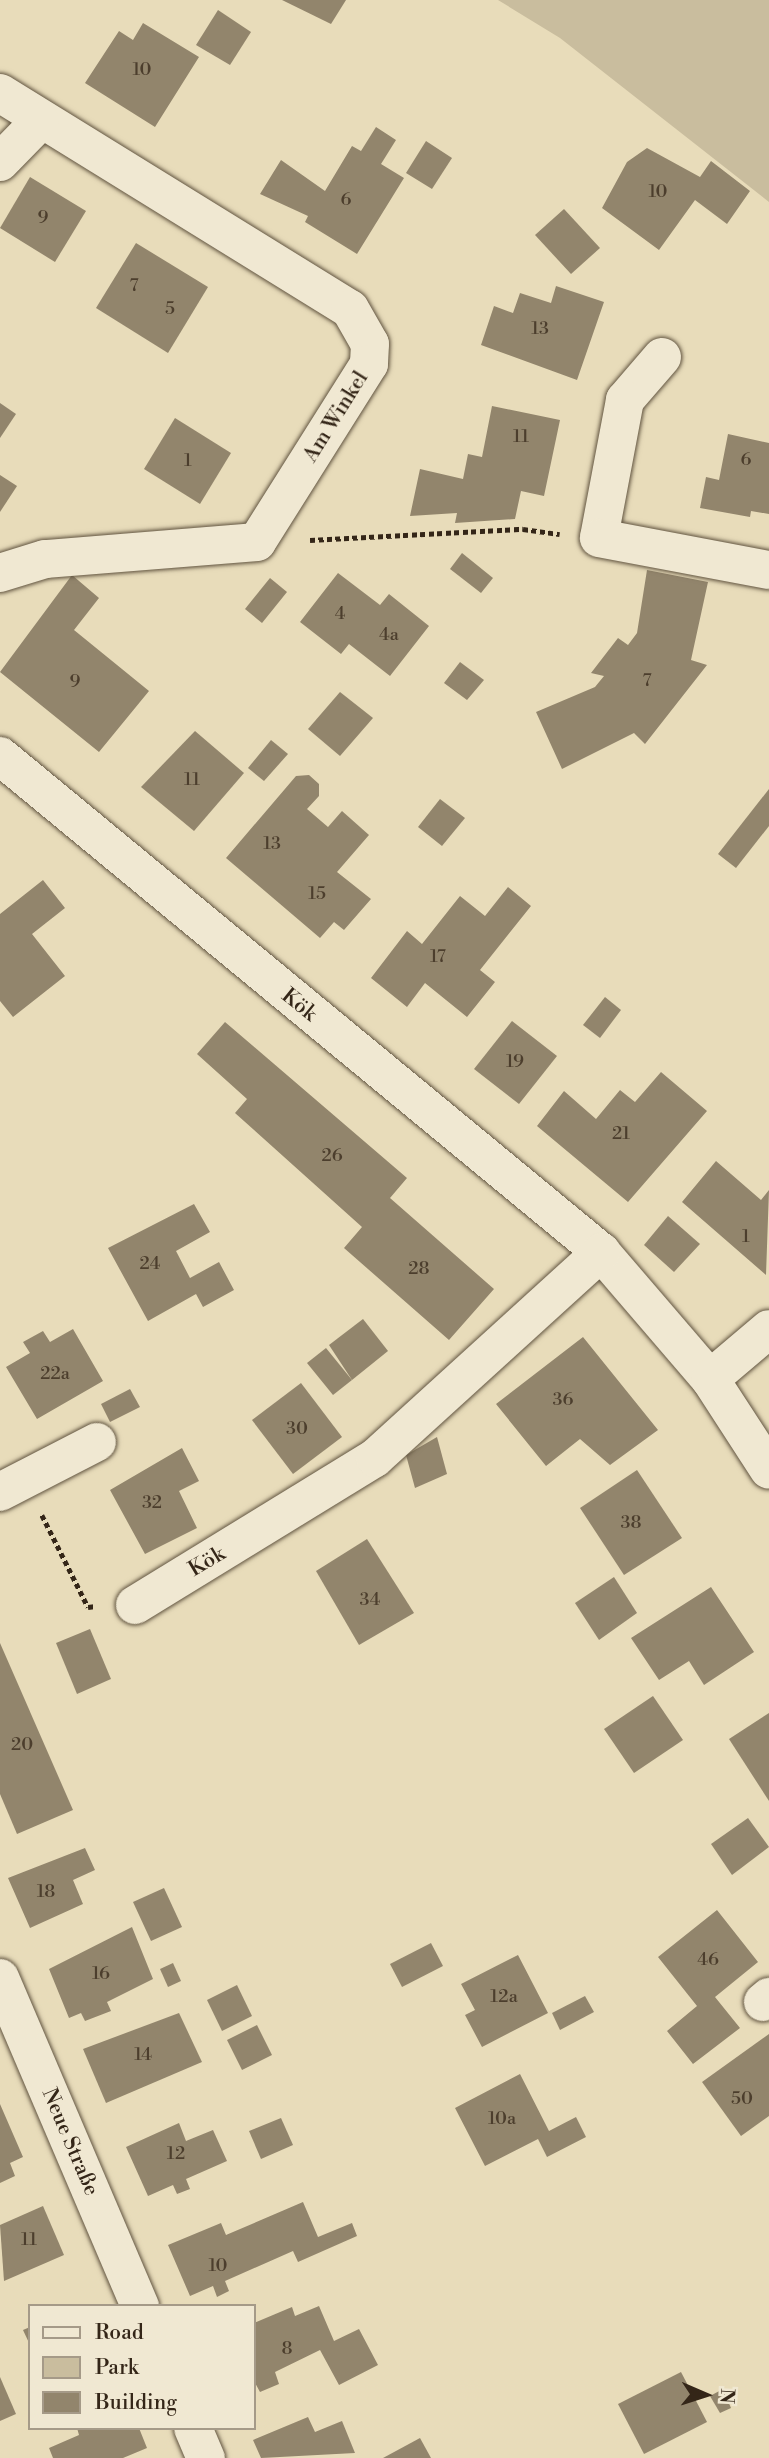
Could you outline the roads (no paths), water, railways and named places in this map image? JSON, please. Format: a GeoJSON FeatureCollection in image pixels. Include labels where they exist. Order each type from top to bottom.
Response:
{"type":"FeatureCollection","features":[{"type":"Feature","properties":{"kind":"street","name":"Am Winkel"},"geometry":{"type":"LineString","coordinates":[[0,93],[40,121],[349,309],[363,328],[369,364],[257,542],[45,559],[0,573]]}},
{"type":"Feature","properties":{"kind":"street"},"geometry":{"type":"LineString","coordinates":[[0,162],[40,121]]}},
{"type":"Feature","properties":{"kind":"street"},"geometry":{"type":"LineString","coordinates":[[662,357],[625,400],[599,538],[769,570]]}},
{"type":"Feature","properties":{"kind":"street","name":"Kök"},"geometry":{"type":"LineString","coordinates":[[0,756],[601,1252],[710,1379],[769,1469]]}},
{"type":"Feature","properties":{"kind":"street","name":"Kök"},"geometry":{"type":"LineString","coordinates":[[135,1605],[375,1458],[601,1252]]}},
{"type":"Feature","properties":{"kind":"street"},"geometry":{"type":"LineString","coordinates":[[710,1379],[769,1329]]}},
{"type":"Feature","properties":{"kind":"street"},"geometry":{"type":"LineString","coordinates":[[12,1486],[97,1443]]}},
{"type":"Feature","properties":{"kind":"street","name":"Neue Straße"},"geometry":{"type":"LineString","coordinates":[[0,1978],[139,2304]]}},
{"type":"Feature","properties":{"kind":"street"},"geometry":{"type":"LineString","coordinates":[[194,2430],[206,2458]]}}]}
